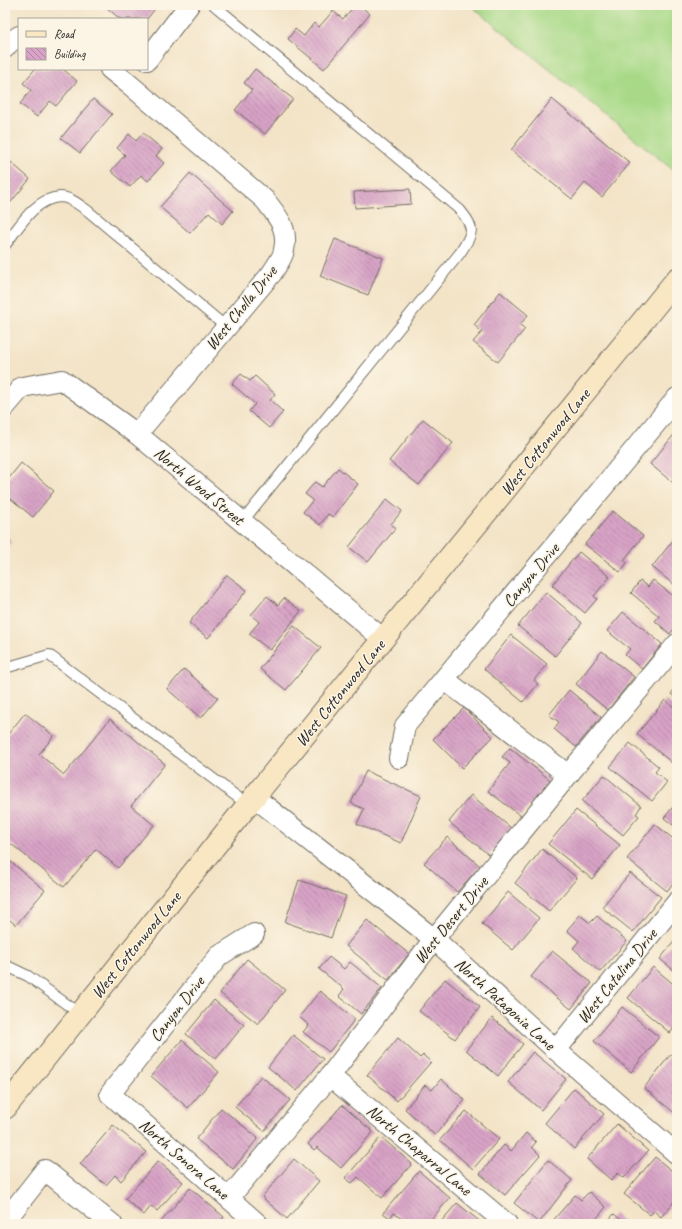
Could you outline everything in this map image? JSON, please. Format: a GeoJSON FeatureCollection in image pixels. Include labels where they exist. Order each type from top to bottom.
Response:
{"type":"FeatureCollection","features":[{"type":"Feature","properties":{"kind":"main road","name":"West Cottonwood Lane"},"geometry":{"type":"LineString","coordinates":[[5,1108],[251,801],[677,279]]}},
{"type":"Feature","properties":{"kind":"street"},"geometry":{"type":"LineString","coordinates":[[148,59],[189,5]]}},
{"type":"Feature","properties":{"kind":"street"},"geometry":{"type":"LineString","coordinates":[[5,48],[18,37]]}},
{"type":"Feature","properties":{"kind":"street","name":"West Cholla Drive"},"geometry":{"type":"LineString","coordinates":[[113,70],[135,77],[265,200],[280,220],[285,234],[284,252],[272,272],[137,434]]}},
{"type":"Feature","properties":{"kind":"street","name":"North Wood Street"},"geometry":{"type":"LineString","coordinates":[[5,407],[22,387],[62,380],[137,434],[383,639]]}},
{"type":"Feature","properties":{"kind":"street","name":"Canyon Drive"},"geometry":{"type":"LineString","coordinates":[[399,758],[405,726],[677,398]]}},
{"type":"Feature","properties":{"kind":"street","name":"West Desert Drive"},"geometry":{"type":"LineString","coordinates":[[229,1198],[330,1076],[434,939],[677,644]]}},
{"type":"Feature","properties":{"kind":"street"},"geometry":{"type":"LineString","coordinates":[[444,679],[568,775]]}},
{"type":"Feature","properties":{"kind":"street","name":"North Patagonia Lane"},"geometry":{"type":"LineString","coordinates":[[251,801],[434,939],[556,1050],[677,1154]]}},
{"type":"Feature","properties":{"kind":"street","name":"West Catalina Drive"},"geometry":{"type":"LineString","coordinates":[[556,1050],[677,902]]}},
{"type":"Feature","properties":{"kind":"street","name":"Canyon Drive"},"geometry":{"type":"LineString","coordinates":[[110,1094],[219,956],[254,934]]}},
{"type":"Feature","properties":{"kind":"street","name":"North Chaparral Lane"},"geometry":{"type":"LineString","coordinates":[[330,1076],[507,1224]]}},
{"type":"Feature","properties":{"kind":"street","name":"North Sonora Lane"},"geometry":{"type":"LineString","coordinates":[[110,1094],[258,1224]]}},
{"type":"Feature","properties":{"kind":"street"},"geometry":{"type":"LineString","coordinates":[[5,1222],[45,1170],[112,1224]]}},
{"type":"Feature","properties":{"kind":"lane"},"geometry":{"type":"LineString","coordinates":[[214,5],[460,210],[469,222],[472,230],[468,241],[460,253],[242,522]]}},
{"type":"Feature","properties":{"kind":"lane"},"geometry":{"type":"LineString","coordinates":[[5,245],[32,211],[46,200],[61,197],[74,201],[226,327]]}},
{"type":"Feature","properties":{"kind":"lane"},"geometry":{"type":"LineString","coordinates":[[5,668],[49,655],[251,801]]}},
{"type":"Feature","properties":{"kind":"lane"},"geometry":{"type":"LineString","coordinates":[[5,965],[28,976],[80,1014]]}},
{"type":"Feature","properties":{"kind":"green space"},"geometry":{"type":"Polygon","coordinates":[[[470,5],[677,5],[677,173],[470,5]]]}},
{"type":"Feature","properties":{"kind":"building"},"geometry":{"type":"Polygon","coordinates":[[[108,5],[158,5],[148,18],[119,18],[106,7],[108,5]]]}},
{"type":"Feature","properties":{"kind":"building"},"geometry":{"type":"Polygon","coordinates":[[[355,5],[359,5],[370,14],[324,69],[288,39],[295,29],[304,36],[314,23],[319,27],[333,11],[343,19],[355,5]]]}},
{"type":"Feature","properties":{"kind":"building"},"geometry":{"type":"Polygon","coordinates":[[[255,69],[293,99],[265,134],[235,110],[252,90],[244,83],[255,69]]]}},
{"type":"Feature","properties":{"kind":"building"},"geometry":{"type":"Polygon","coordinates":[[[34,70],[64,70],[77,81],[56,106],[50,101],[37,117],[20,104],[31,90],[23,83],[34,70]]]}},
{"type":"Feature","properties":{"kind":"building"},"geometry":{"type":"Polygon","coordinates":[[[93,99],[112,114],[80,153],[61,138],[93,99]]]}},
{"type":"Feature","properties":{"kind":"building"},"geometry":{"type":"Polygon","coordinates":[[[552,99],[630,163],[602,197],[585,183],[572,199],[511,150],[552,99]]]}},
{"type":"Feature","properties":{"kind":"building"},"geometry":{"type":"Polygon","coordinates":[[[143,133],[162,149],[156,156],[164,163],[148,181],[141,175],[130,187],[111,171],[125,155],[117,148],[129,134],[136,141],[143,133]]]}},
{"type":"Feature","properties":{"kind":"building"},"geometry":{"type":"Polygon","coordinates":[[[5,157],[30,179],[11,202],[5,197],[5,157]]]}},
{"type":"Feature","properties":{"kind":"building"},"geometry":{"type":"Polygon","coordinates":[[[190,173],[233,211],[222,224],[209,212],[190,233],[160,207],[190,173]]]}},
{"type":"Feature","properties":{"kind":"building"},"geometry":{"type":"Polygon","coordinates":[[[410,189],[411,204],[355,208],[354,192],[410,189]]]}},
{"type":"Feature","properties":{"kind":"building"},"geometry":{"type":"Polygon","coordinates":[[[335,239],[383,258],[368,295],[320,276],[335,239]]]}},
{"type":"Feature","properties":{"kind":"building"},"geometry":{"type":"Polygon","coordinates":[[[500,292],[528,315],[520,325],[525,329],[498,362],[473,342],[482,332],[474,325],[500,292]]]}},
{"type":"Feature","properties":{"kind":"building"},"geometry":{"type":"Polygon","coordinates":[[[241,374],[250,381],[255,376],[275,394],[270,400],[283,412],[269,428],[249,411],[255,404],[232,384],[241,374]]]}},
{"type":"Feature","properties":{"kind":"building"},"geometry":{"type":"Polygon","coordinates":[[[423,419],[453,443],[419,485],[389,461],[423,419]]]}},
{"type":"Feature","properties":{"kind":"building"},"geometry":{"type":"Polygon","coordinates":[[[677,431],[677,486],[650,464],[677,431]]]}},
{"type":"Feature","properties":{"kind":"building"},"geometry":{"type":"Polygon","coordinates":[[[21,463],[54,491],[33,517],[5,494],[5,483],[21,463]]]}},
{"type":"Feature","properties":{"kind":"building"},"geometry":{"type":"Polygon","coordinates":[[[338,468],[358,484],[333,517],[328,514],[320,525],[303,512],[313,500],[305,494],[315,482],[322,487],[338,468]]]}},
{"type":"Feature","properties":{"kind":"building"},"geometry":{"type":"Polygon","coordinates":[[[387,499],[402,511],[391,524],[396,528],[368,562],[349,547],[387,499]]]}},
{"type":"Feature","properties":{"kind":"building"},"geometry":{"type":"Polygon","coordinates":[[[613,511],[643,536],[624,560],[627,563],[620,572],[585,544],[613,511]]]}},
{"type":"Feature","properties":{"kind":"building"},"geometry":{"type":"Polygon","coordinates":[[[677,535],[677,587],[652,567],[677,535]]]}},
{"type":"Feature","properties":{"kind":"building"},"geometry":{"type":"Polygon","coordinates":[[[5,537],[11,542],[5,548],[5,537]]]}},
{"type":"Feature","properties":{"kind":"building"},"geometry":{"type":"Polygon","coordinates":[[[579,552],[610,577],[594,596],[597,599],[585,613],[552,585],[579,552]]]}},
{"type":"Feature","properties":{"kind":"building"},"geometry":{"type":"Polygon","coordinates":[[[227,575],[247,590],[208,638],[189,623],[227,575]]]}},
{"type":"Feature","properties":{"kind":"building"},"geometry":{"type":"Polygon","coordinates":[[[653,580],[677,599],[677,625],[670,634],[655,621],[659,616],[631,593],[640,581],[648,587],[653,580]]]}},
{"type":"Feature","properties":{"kind":"building"},"geometry":{"type":"Polygon","coordinates":[[[546,592],[582,623],[555,656],[518,626],[546,592]]]}},
{"type":"Feature","properties":{"kind":"building"},"geometry":{"type":"Polygon","coordinates":[[[267,596],[278,605],[284,598],[301,611],[270,650],[249,634],[259,622],[251,615],[267,596]]]}},
{"type":"Feature","properties":{"kind":"building"},"geometry":{"type":"Polygon","coordinates":[[[623,612],[662,644],[642,669],[625,655],[630,649],[607,631],[623,612]]]}},
{"type":"Feature","properties":{"kind":"building"},"geometry":{"type":"Polygon","coordinates":[[[294,626],[321,648],[286,690],[260,669],[294,626]]]}},
{"type":"Feature","properties":{"kind":"building"},"geometry":{"type":"Polygon","coordinates":[[[511,635],[547,664],[534,680],[538,684],[523,702],[484,669],[511,635]]]}},
{"type":"Feature","properties":{"kind":"building"},"geometry":{"type":"Polygon","coordinates":[[[602,651],[634,677],[608,710],[576,684],[602,651]]]}},
{"type":"Feature","properties":{"kind":"building"},"geometry":{"type":"Polygon","coordinates":[[[184,669],[218,698],[201,718],[167,689],[184,669]]]}},
{"type":"Feature","properties":{"kind":"building"},"geometry":{"type":"Polygon","coordinates":[[[677,686],[677,699],[671,694],[677,686]]]}},
{"type":"Feature","properties":{"kind":"building"},"geometry":{"type":"Polygon","coordinates":[[[569,690],[601,717],[576,747],[554,729],[559,722],[549,715],[569,690]]]}},
{"type":"Feature","properties":{"kind":"building"},"geometry":{"type":"Polygon","coordinates":[[[665,700],[677,709],[677,767],[637,734],[665,700]]]}},
{"type":"Feature","properties":{"kind":"building"},"geometry":{"type":"Polygon","coordinates":[[[464,708],[493,737],[462,768],[433,739],[464,708]]]}},
{"type":"Feature","properties":{"kind":"building"},"geometry":{"type":"Polygon","coordinates":[[[25,713],[54,736],[39,754],[64,775],[110,719],[165,764],[131,806],[154,825],[118,868],[96,849],[64,887],[5,839],[5,738],[25,713]]]}},
{"type":"Feature","properties":{"kind":"building"},"geometry":{"type":"Polygon","coordinates":[[[630,743],[659,767],[655,772],[667,782],[652,801],[610,767],[630,743]]]}},
{"type":"Feature","properties":{"kind":"building"},"geometry":{"type":"Polygon","coordinates":[[[510,748],[550,780],[521,816],[488,791],[510,763],[502,757],[510,748]]]}},
{"type":"Feature","properties":{"kind":"building"},"geometry":{"type":"Polygon","coordinates":[[[366,771],[421,796],[401,843],[357,824],[364,809],[351,803],[366,771]]]}},
{"type":"Feature","properties":{"kind":"building"},"geometry":{"type":"Polygon","coordinates":[[[604,775],[641,806],[636,814],[639,816],[623,835],[582,801],[604,775]]]}},
{"type":"Feature","properties":{"kind":"building"},"geometry":{"type":"Polygon","coordinates":[[[471,795],[511,828],[489,855],[449,822],[471,795]]]}},
{"type":"Feature","properties":{"kind":"building"},"geometry":{"type":"Polygon","coordinates":[[[677,802],[677,828],[664,818],[677,802]]]}},
{"type":"Feature","properties":{"kind":"building"},"geometry":{"type":"Polygon","coordinates":[[[576,810],[620,845],[592,879],[548,844],[576,810]]]}},
{"type":"Feature","properties":{"kind":"building"},"geometry":{"type":"Polygon","coordinates":[[[655,824],[677,842],[677,878],[667,891],[627,859],[655,824]]]}},
{"type":"Feature","properties":{"kind":"building"},"geometry":{"type":"Polygon","coordinates":[[[447,837],[480,866],[457,892],[424,863],[447,837]]]}},
{"type":"Feature","properties":{"kind":"building"},"geometry":{"type":"Polygon","coordinates":[[[542,849],[577,878],[549,911],[515,883],[542,849]]]}},
{"type":"Feature","properties":{"kind":"building"},"geometry":{"type":"Polygon","coordinates":[[[5,857],[45,890],[16,925],[5,916],[5,857]]]}},
{"type":"Feature","properties":{"kind":"building"},"geometry":{"type":"Polygon","coordinates":[[[630,873],[661,897],[633,932],[602,907],[630,873]]]}},
{"type":"Feature","properties":{"kind":"building"},"geometry":{"type":"Polygon","coordinates":[[[299,880],[346,896],[331,938],[285,922],[299,880]]]}},
{"type":"Feature","properties":{"kind":"building"},"geometry":{"type":"Polygon","coordinates":[[[508,892],[539,918],[513,950],[482,924],[508,892]]]}},
{"type":"Feature","properties":{"kind":"building"},"geometry":{"type":"Polygon","coordinates":[[[580,915],[590,923],[597,916],[627,941],[600,972],[573,948],[579,941],[567,930],[580,915]]]}},
{"type":"Feature","properties":{"kind":"building"},"geometry":{"type":"Polygon","coordinates":[[[367,920],[409,954],[388,980],[346,946],[367,920]]]}},
{"type":"Feature","properties":{"kind":"building"},"geometry":{"type":"Polygon","coordinates":[[[677,938],[677,973],[660,959],[677,938]]]}},
{"type":"Feature","properties":{"kind":"building"},"geometry":{"type":"Polygon","coordinates":[[[552,951],[592,983],[571,1009],[531,977],[552,951]]]}},
{"type":"Feature","properties":{"kind":"building"},"geometry":{"type":"Polygon","coordinates":[[[329,957],[344,969],[350,962],[382,988],[361,1014],[339,996],[344,989],[319,969],[329,957]]]}},
{"type":"Feature","properties":{"kind":"building"},"geometry":{"type":"Polygon","coordinates":[[[247,959],[285,990],[258,1024],[220,993],[247,959]]]}},
{"type":"Feature","properties":{"kind":"building"},"geometry":{"type":"Polygon","coordinates":[[[653,967],[677,987],[677,1015],[673,1020],[677,1023],[677,1025],[670,1033],[628,998],[653,967]]]}},
{"type":"Feature","properties":{"kind":"building"},"geometry":{"type":"Polygon","coordinates":[[[445,979],[480,1007],[455,1039],[419,1011],[445,979]]]}},
{"type":"Feature","properties":{"kind":"building"},"geometry":{"type":"Polygon","coordinates":[[[320,991],[355,1019],[329,1052],[303,1032],[309,1025],[299,1017],[320,991]]]}},
{"type":"Feature","properties":{"kind":"building"},"geometry":{"type":"Polygon","coordinates":[[[214,1000],[244,1025],[216,1059],[186,1034],[214,1000]]]}},
{"type":"Feature","properties":{"kind":"building"},"geometry":{"type":"Polygon","coordinates":[[[622,1007],[659,1037],[631,1072],[594,1041],[622,1007]]]}},
{"type":"Feature","properties":{"kind":"building"},"geometry":{"type":"Polygon","coordinates":[[[492,1018],[523,1044],[498,1076],[466,1050],[492,1018]]]}},
{"type":"Feature","properties":{"kind":"building"},"geometry":{"type":"Polygon","coordinates":[[[293,1035],[323,1059],[297,1091],[268,1067],[293,1035]]]}},
{"type":"Feature","properties":{"kind":"building"},"geometry":{"type":"Polygon","coordinates":[[[398,1038],[420,1058],[423,1055],[431,1062],[397,1101],[367,1075],[398,1038]]]}},
{"type":"Feature","properties":{"kind":"building"},"geometry":{"type":"Polygon","coordinates":[[[182,1040],[219,1072],[188,1108],[151,1076],[182,1040]]]}},
{"type":"Feature","properties":{"kind":"building"},"geometry":{"type":"Polygon","coordinates":[[[533,1052],[566,1079],[541,1110],[508,1082],[533,1052]]]}},
{"type":"Feature","properties":{"kind":"building"},"geometry":{"type":"Polygon","coordinates":[[[671,1054],[677,1059],[677,1115],[644,1088],[671,1054]]]}},
{"type":"Feature","properties":{"kind":"building"},"geometry":{"type":"Polygon","coordinates":[[[261,1076],[290,1100],[264,1131],[235,1107],[261,1076]]]}},
{"type":"Feature","properties":{"kind":"building"},"geometry":{"type":"Polygon","coordinates":[[[441,1079],[465,1100],[435,1135],[405,1109],[425,1085],[432,1090],[441,1079]]]}},
{"type":"Feature","properties":{"kind":"building"},"geometry":{"type":"Polygon","coordinates":[[[574,1088],[604,1114],[574,1149],[545,1123],[574,1088]]]}},
{"type":"Feature","properties":{"kind":"building"},"geometry":{"type":"Polygon","coordinates":[[[342,1105],[373,1132],[341,1168],[317,1147],[314,1150],[308,1144],[342,1105]]]}},
{"type":"Feature","properties":{"kind":"building"},"geometry":{"type":"Polygon","coordinates":[[[221,1108],[258,1138],[233,1169],[196,1139],[221,1108]]]}},
{"type":"Feature","properties":{"kind":"building"},"geometry":{"type":"Polygon","coordinates":[[[466,1111],[499,1139],[473,1169],[440,1140],[466,1111]]]}},
{"type":"Feature","properties":{"kind":"building"},"geometry":{"type":"Polygon","coordinates":[[[617,1124],[648,1151],[624,1178],[618,1173],[611,1180],[587,1159],[617,1124]]]}},
{"type":"Feature","properties":{"kind":"building"},"geometry":{"type":"Polygon","coordinates":[[[113,1125],[146,1152],[121,1181],[115,1175],[106,1185],[80,1164],[113,1125]]]}},
{"type":"Feature","properties":{"kind":"building"},"geometry":{"type":"Polygon","coordinates":[[[526,1133],[536,1142],[532,1147],[540,1155],[505,1195],[480,1174],[504,1145],[511,1151],[526,1133]]]}},
{"type":"Feature","properties":{"kind":"building"},"geometry":{"type":"Polygon","coordinates":[[[381,1137],[412,1164],[382,1198],[358,1177],[352,1183],[345,1178],[381,1137]]]}},
{"type":"Feature","properties":{"kind":"building"},"geometry":{"type":"Polygon","coordinates":[[[655,1157],[677,1175],[677,1198],[661,1217],[654,1211],[650,1215],[624,1194],[655,1157]]]}},
{"type":"Feature","properties":{"kind":"building"},"geometry":{"type":"Polygon","coordinates":[[[294,1159],[319,1181],[287,1219],[262,1197],[294,1159]]]}},
{"type":"Feature","properties":{"kind":"building"},"geometry":{"type":"Polygon","coordinates":[[[548,1160],[572,1180],[539,1223],[514,1203],[548,1160]]]}},
{"type":"Feature","properties":{"kind":"building"},"geometry":{"type":"Polygon","coordinates":[[[158,1161],[183,1182],[157,1211],[151,1206],[144,1215],[125,1199],[158,1161]]]}},
{"type":"Feature","properties":{"kind":"building"},"geometry":{"type":"Polygon","coordinates":[[[419,1171],[450,1198],[427,1224],[408,1224],[394,1213],[390,1218],[383,1213],[419,1171]]]}},
{"type":"Feature","properties":{"kind":"building"},"geometry":{"type":"Polygon","coordinates":[[[190,1188],[224,1217],[218,1224],[159,1224],[190,1188]]]}},
{"type":"Feature","properties":{"kind":"building"},"geometry":{"type":"Polygon","coordinates":[[[589,1192],[606,1207],[592,1224],[550,1224],[575,1195],[581,1200],[589,1192]]]}},
{"type":"Feature","properties":{"kind":"building"},"geometry":{"type":"Polygon","coordinates":[[[457,1203],[483,1224],[439,1224],[457,1203]]]}},
{"type":"Feature","properties":{"kind":"building"},"geometry":{"type":"Polygon","coordinates":[[[614,1214],[626,1224],[605,1224],[614,1214]]]}},
{"type":"Feature","properties":{"kind":"building"},"geometry":{"type":"Polygon","coordinates":[[[360,1220],[365,1224],[356,1224],[360,1220]]]}}]}
